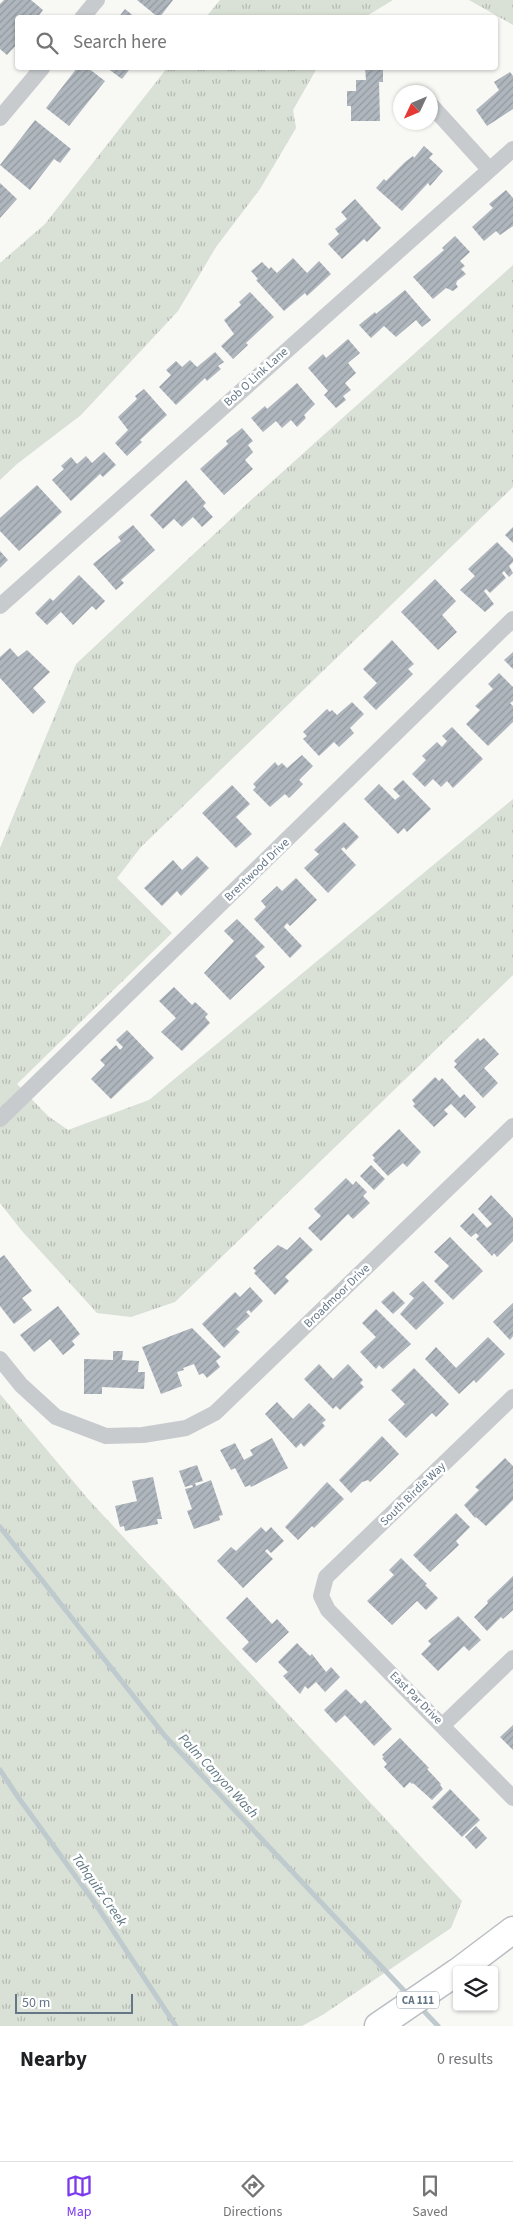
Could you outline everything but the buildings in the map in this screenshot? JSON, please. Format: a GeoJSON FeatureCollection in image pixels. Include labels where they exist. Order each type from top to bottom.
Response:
{"type":"FeatureCollection","features":[{"type":"Feature","properties":{"kind":"main road","name":"CA 111"},"geometry":{"type":"LineString","coordinates":[[465,1966],[504,1937]]}},
{"type":"Feature","properties":{"kind":"main road","name":"CA 111"},"geometry":{"type":"LineString","coordinates":[[378,2026],[453,1974]]}},
{"type":"Feature","properties":{"kind":"street"},"geometry":{"type":"LineString","coordinates":[[84,15],[97,0]]}},
{"type":"Feature","properties":{"kind":"street"},"geometry":{"type":"LineString","coordinates":[[0,118],[40,70]]}},
{"type":"Feature","properties":{"kind":"street"},"geometry":{"type":"LineString","coordinates":[[438,113],[490,169]]}},
{"type":"Feature","properties":{"kind":"street","name":"Bob O Link Lane"},"geometry":{"type":"LineString","coordinates":[[0,606],[513,148]]}},
{"type":"Feature","properties":{"kind":"street","name":"Brentwood Drive"},"geometry":{"type":"LineString","coordinates":[[0,1119],[513,620]]}},
{"type":"Feature","properties":{"kind":"street","name":"Broadmoor Drive"},"geometry":{"type":"LineString","coordinates":[[0,1359],[21,1385],[56,1417],[106,1436],[143,1435],[186,1428],[214,1413],[513,1126]]}},
{"type":"Feature","properties":{"kind":"street","name":"South Birdie Way"},"geometry":{"type":"LineString","coordinates":[[321,1596],[326,1577],[513,1397]]}},
{"type":"Feature","properties":{"kind":"street","name":"East Par Drive"},"geometry":{"type":"LineString","coordinates":[[321,1596],[328,1610],[513,1798]]}},
{"type":"Feature","properties":{"kind":"street"},"geometry":{"type":"LineString","coordinates":[[443,1725],[513,1658]]}},
{"type":"Feature","properties":{"kind":"green space"},"geometry":{"type":"Polygon","coordinates":[[[220,0],[393,0],[368,15],[208,15],[220,0]]]}},
{"type":"Feature","properties":{"kind":"green space"},"geometry":{"type":"Polygon","coordinates":[[[469,0],[513,0],[513,25],[469,0]]]}},
{"type":"Feature","properties":{"kind":"green space"},"geometry":{"type":"Polygon","coordinates":[[[165,70],[316,70],[293,110],[296,128],[260,189],[216,247],[178,311],[81,415],[17,464],[0,480],[0,263],[45,224],[165,70]]]}},
{"type":"Feature","properties":{"kind":"green space"},"geometry":{"type":"Polygon","coordinates":[[[513,265],[513,487],[141,847],[117,878],[172,933],[17,1084],[48,1116],[68,1130],[149,1100],[513,799],[513,975],[175,1302],[131,1317],[97,1313],[22,1231],[0,1203],[0,848],[76,664],[250,501],[513,265]]]}},
{"type":"Feature","properties":{"kind":"green space"},"geometry":{"type":"Polygon","coordinates":[[[0,1394],[88,1499],[462,1901],[451,1928],[324,2014],[302,2026],[0,2026],[0,1394]]]}},
{"type":"Feature","properties":{"kind":"waterway","name":"Palm Canyon Wash"},"geometry":{"type":"LineString","coordinates":[[0,1527],[165,1736],[410,1997]]}},
{"type":"Feature","properties":{"kind":"waterway","name":"Tahquitz Creek"},"geometry":{"type":"LineString","coordinates":[[0,1770],[95,1903],[176,2026]]}},
{"type":"Feature","properties":{"kind":"waterway","name":"Palm Canyon Wash"},"geometry":{"type":"LineString","coordinates":[[419,2006],[438,2026]]}}]}
